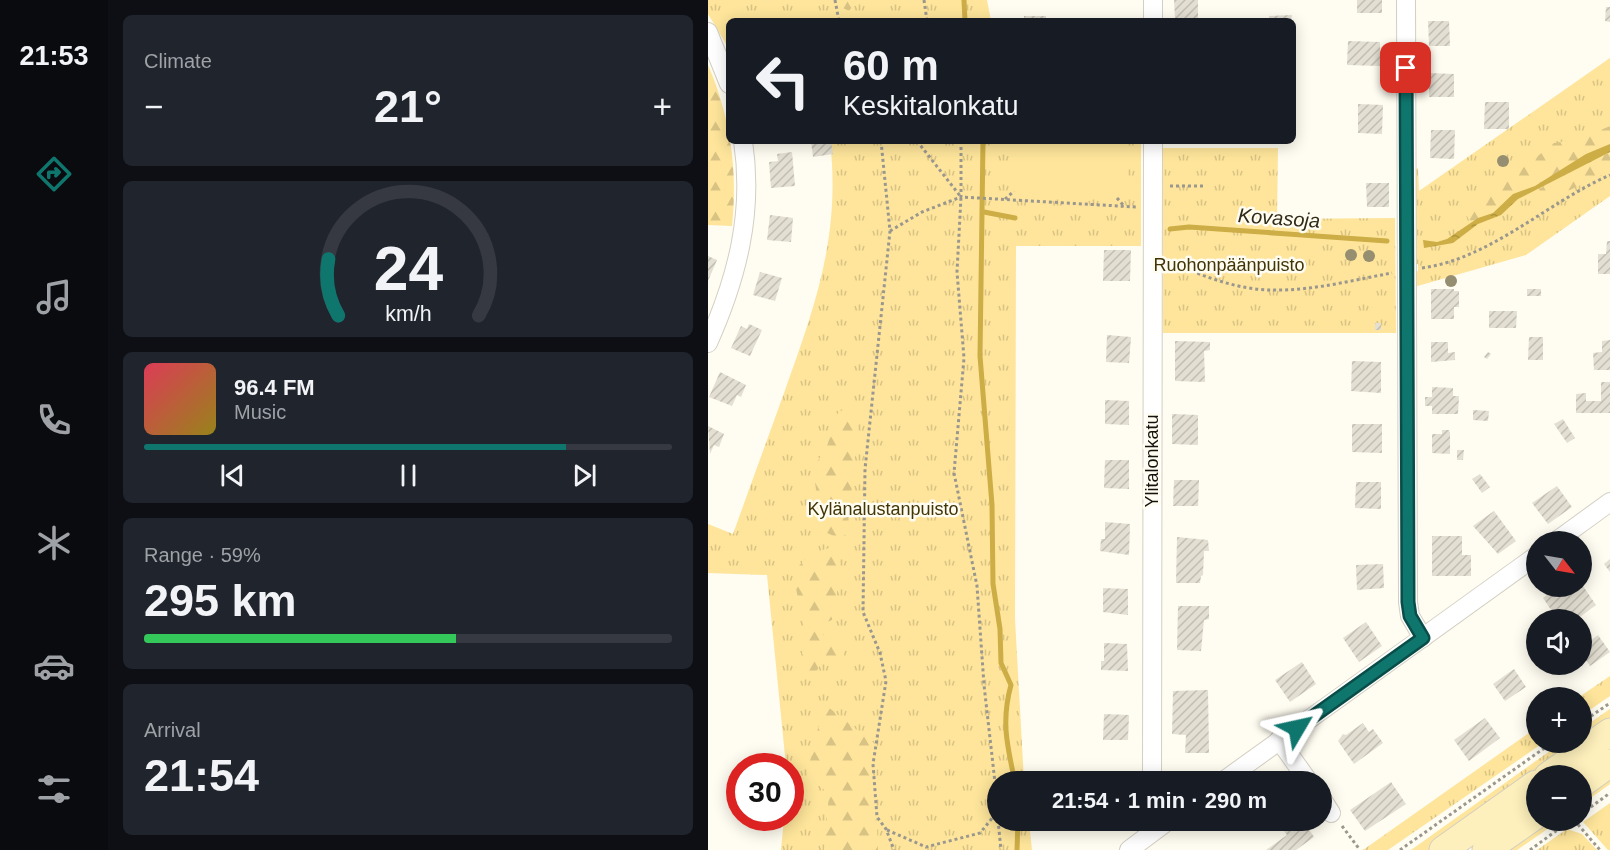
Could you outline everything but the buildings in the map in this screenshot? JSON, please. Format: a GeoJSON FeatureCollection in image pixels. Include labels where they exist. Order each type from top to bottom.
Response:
{"type":"FeatureCollection","features":[{"type":"Feature","properties":{"kind":"main road"},"geometry":{"type":"LineString","coordinates":[[1564,765],[1610,732]]}},
{"type":"Feature","properties":{"kind":"main road"},"geometry":{"type":"LineString","coordinates":[[1592,776],[1610,763]]}},
{"type":"Feature","properties":{"kind":"main road"},"geometry":{"type":"LineString","coordinates":[[1443,850],[1526,791]]}},
{"type":"Feature","properties":{"kind":"main road"},"geometry":{"type":"LineString","coordinates":[[1486,850],[1526,822]]}},
{"type":"Feature","properties":{"kind":"street"},"geometry":{"type":"LineString","coordinates":[[1153,0],[1153,18]]}},
{"type":"Feature","properties":{"kind":"street"},"geometry":{"type":"LineString","coordinates":[[1406,0],[1408,602],[1410,616],[1423,638]]}},
{"type":"Feature","properties":{"kind":"street"},"geometry":{"type":"LineString","coordinates":[[708,32],[726,77]]}},
{"type":"Feature","properties":{"kind":"street"},"geometry":{"type":"LineString","coordinates":[[708,343],[732,283],[744,238],[747,193],[743,144]]}},
{"type":"Feature","properties":{"kind":"street","name":"Ylitalonkatu"},"geometry":{"type":"LineString","coordinates":[[1152,771],[1153,144]]}},
{"type":"Feature","properties":{"kind":"street"},"geometry":{"type":"LineString","coordinates":[[1571,531],[1610,502]]}},
{"type":"Feature","properties":{"kind":"street"},"geometry":{"type":"LineString","coordinates":[[1237,771],[1526,563]]}},
{"type":"Feature","properties":{"kind":"street"},"geometry":{"type":"LineString","coordinates":[[1279,740],[1300,771]]}},
{"type":"Feature","properties":{"kind":"street"},"geometry":{"type":"LineString","coordinates":[[1129,850],[1155,831]]}},
{"type":"Feature","properties":{"kind":"path"},"geometry":{"type":"LineString","coordinates":[[835,0],[838,18]]}},
{"type":"Feature","properties":{"kind":"path"},"geometry":{"type":"LineString","coordinates":[[924,0],[927,18]]}},
{"type":"Feature","properties":{"kind":"path"},"geometry":{"type":"LineString","coordinates":[[881,144],[891,231],[865,469],[863,612],[880,653],[886,681],[873,764],[877,817],[886,829],[894,850]]}},
{"type":"Feature","properties":{"kind":"path"},"geometry":{"type":"LineString","coordinates":[[919,144],[961,197]]}},
{"type":"Feature","properties":{"kind":"path"},"geometry":{"type":"LineString","coordinates":[[961,144],[957,272],[964,358],[954,472],[978,586],[984,685],[994,771]]}},
{"type":"Feature","properties":{"kind":"path"},"geometry":{"type":"LineString","coordinates":[[1153,187],[1204,186]]}},
{"type":"Feature","properties":{"kind":"path"},"geometry":{"type":"LineString","coordinates":[[1004,200],[1014,191]]}},
{"type":"Feature","properties":{"kind":"path"},"geometry":{"type":"LineString","coordinates":[[891,231],[922,212],[961,197],[1124,206],[1153,210]]}},
{"type":"Feature","properties":{"kind":"path"},"geometry":{"type":"LineString","coordinates":[[1117,198],[1124,206]]}},
{"type":"Feature","properties":{"kind":"path"},"geometry":{"type":"LineString","coordinates":[[1592,715],[1610,703]]}},
{"type":"Feature","properties":{"kind":"path"},"geometry":{"type":"LineString","coordinates":[[1400,850],[1537,753]]}},
{"type":"Feature","properties":{"kind":"path"},"geometry":{"type":"LineString","coordinates":[[1592,806],[1610,793]]}},
{"type":"Feature","properties":{"kind":"path"},"geometry":{"type":"LineString","coordinates":[[1332,814],[1360,850]]}},
{"type":"Feature","properties":{"kind":"path"},"geometry":{"type":"LineString","coordinates":[[886,829],[926,847],[980,833],[987,824]]}},
{"type":"Feature","properties":{"kind":"path"},"geometry":{"type":"LineString","coordinates":[[999,831],[1001,850]]}},
{"type":"Feature","properties":{"kind":"path"},"geometry":{"type":"LineString","coordinates":[[1530,850],[1557,831]]}},
{"type":"Feature","properties":{"kind":"path"},"geometry":{"type":"LineString","coordinates":[[1583,831],[1600,850]]}},
{"type":"Feature","properties":{"kind":"green space"},"geometry":{"type":"Polygon","coordinates":[[[708,0],[987,0],[990,18],[726,18],[726,44],[708,14],[708,0]]]}},
{"type":"Feature","properties":{"kind":"green space"},"geometry":{"type":"Polygon","coordinates":[[[837,0],[857,0],[849,11],[837,5],[837,0]]]}},
{"type":"Feature","properties":{"kind":"green space"},"geometry":{"type":"Polygon","coordinates":[[[1610,58],[1610,196],[1526,255],[1414,287],[1414,272],[1418,271],[1418,264],[1415,264],[1415,170],[1418,168],[1419,191],[1610,58]]]}},
{"type":"Feature","properties":{"kind":"green space"},"geometry":{"type":"Polygon","coordinates":[[[708,65],[726,119],[726,144],[730,144],[733,163],[734,205],[732,226],[708,225],[708,65]]]}},
{"type":"Feature","properties":{"kind":"green space"},"geometry":{"type":"Polygon","coordinates":[[[1610,126],[1610,144],[1581,158],[1537,185],[1515,193],[1483,219],[1469,220],[1467,216],[1473,208],[1554,143],[1580,139],[1610,126]]]}},
{"type":"Feature","properties":{"kind":"green space","name":"Kylänalustanpuisto"},"geometry":{"type":"Polygon","coordinates":[[[830,144],[1141,144],[1141,246],[1016,246],[1015,619],[1023,771],[987,771],[987,831],[1030,831],[1032,850],[781,850],[783,831],[804,831],[804,753],[785,753],[767,575],[708,573],[708,524],[733,534],[806,330],[823,270],[832,208],[830,144]]]}},
{"type":"Feature","properties":{"kind":"green space"},"geometry":{"type":"Polygon","coordinates":[[[1011,144],[1127,144],[1127,199],[1015,194],[1011,144]]]}},
{"type":"Feature","properties":{"kind":"green space","name":"Ruohonpäänpuisto"},"geometry":{"type":"Polygon","coordinates":[[[1163,148],[1278,148],[1277,219],[1395,218],[1396,333],[1163,333],[1163,148]]]}},
{"type":"Feature","properties":{"kind":"green space"},"geometry":{"type":"Polygon","coordinates":[[[1610,152],[1610,171],[1547,201],[1537,196],[1541,188],[1610,152]]]}},
{"type":"Feature","properties":{"kind":"green space"},"geometry":{"type":"Polygon","coordinates":[[[855,406],[858,429],[847,534],[838,538],[825,532],[816,491],[815,467],[827,446],[834,419],[841,411],[855,406]]]}},
{"type":"Feature","properties":{"kind":"green space"},"geometry":{"type":"Polygon","coordinates":[[[841,545],[836,604],[832,620],[819,625],[823,635],[834,632],[841,637],[845,660],[821,664],[814,675],[802,666],[802,643],[805,632],[793,574],[802,562],[813,554],[841,545]]]}},
{"type":"Feature","properties":{"kind":"green space"},"geometry":{"type":"Polygon","coordinates":[[[1610,676],[1610,696],[1592,708],[1592,688],[1610,676]]]}},
{"type":"Feature","properties":{"kind":"green space"},"geometry":{"type":"Polygon","coordinates":[[[828,707],[875,744],[873,764],[865,790],[876,803],[878,850],[824,850],[829,794],[807,775],[816,733],[828,707]]]}},
{"type":"Feature","properties":{"kind":"green space"},"geometry":{"type":"Polygon","coordinates":[[[1610,709],[1610,721],[1592,733],[1592,721],[1610,709]]]}},
{"type":"Feature","properties":{"kind":"green space"},"geometry":{"type":"Polygon","coordinates":[[[1526,735],[1526,753],[1529,753],[1388,850],[1363,850],[1526,735]]]}},
{"type":"Feature","properties":{"kind":"green space"},"geometry":{"type":"Polygon","coordinates":[[[1547,753],[1565,753],[1548,765],[1530,765],[1547,753]]]}},
{"type":"Feature","properties":{"kind":"green space"},"geometry":{"type":"Polygon","coordinates":[[[1526,768],[1526,781],[1429,850],[1411,850],[1526,768]]]}},
{"type":"Feature","properties":{"kind":"green space"},"geometry":{"type":"Polygon","coordinates":[[[1610,774],[1610,784],[1592,797],[1592,787],[1610,774]]]}},
{"type":"Feature","properties":{"kind":"green space"},"geometry":{"type":"Polygon","coordinates":[[[1610,803],[1610,850],[1591,831],[1592,816],[1610,803]]]}},
{"type":"Feature","properties":{"kind":"green space"},"geometry":{"type":"Polygon","coordinates":[[[1531,831],[1545,831],[1517,850],[1504,850],[1531,831]]]}},
{"type":"Feature","properties":{"kind":"green space"},"geometry":{"type":"Polygon","coordinates":[[[1564,831],[1573,831],[1582,834],[1597,850],[1537,850],[1564,831]]]}},
{"type":"Feature","properties":{"kind":"water"},"geometry":{"type":"Polygon","coordinates":[[[1610,144],[1610,152],[1518,199],[1501,215],[1478,224],[1453,243],[1424,248],[1423,240],[1437,242],[1447,239],[1478,218],[1493,213],[1513,194],[1535,186],[1586,154],[1610,144]]]}},
{"type":"Feature","properties":{"kind":"waterway"},"geometry":{"type":"LineString","coordinates":[[964,0],[965,18]]}},
{"type":"Feature","properties":{"kind":"waterway"},"geometry":{"type":"LineString","coordinates":[[983,144],[980,356],[992,505],[993,584],[1000,629],[1001,663],[1011,685],[1006,722],[1013,771]]}},
{"type":"Feature","properties":{"kind":"waterway"},"geometry":{"type":"LineString","coordinates":[[984,212],[1015,218]]}},
{"type":"Feature","properties":{"kind":"waterway","name":"Kovasoja"},"geometry":{"type":"LineString","coordinates":[[1170,229],[1189,227],[1387,241]]}},
{"type":"Feature","properties":{"kind":"waterway"},"geometry":{"type":"LineString","coordinates":[[1017,850],[1018,831]]}},
{"type":"Feature","properties":{"kind":"route"},"geometry":{"type":"LineString","coordinates":[[1297,728],[1423,638],[1410,616],[1408,602],[1406,68]]}}]}
